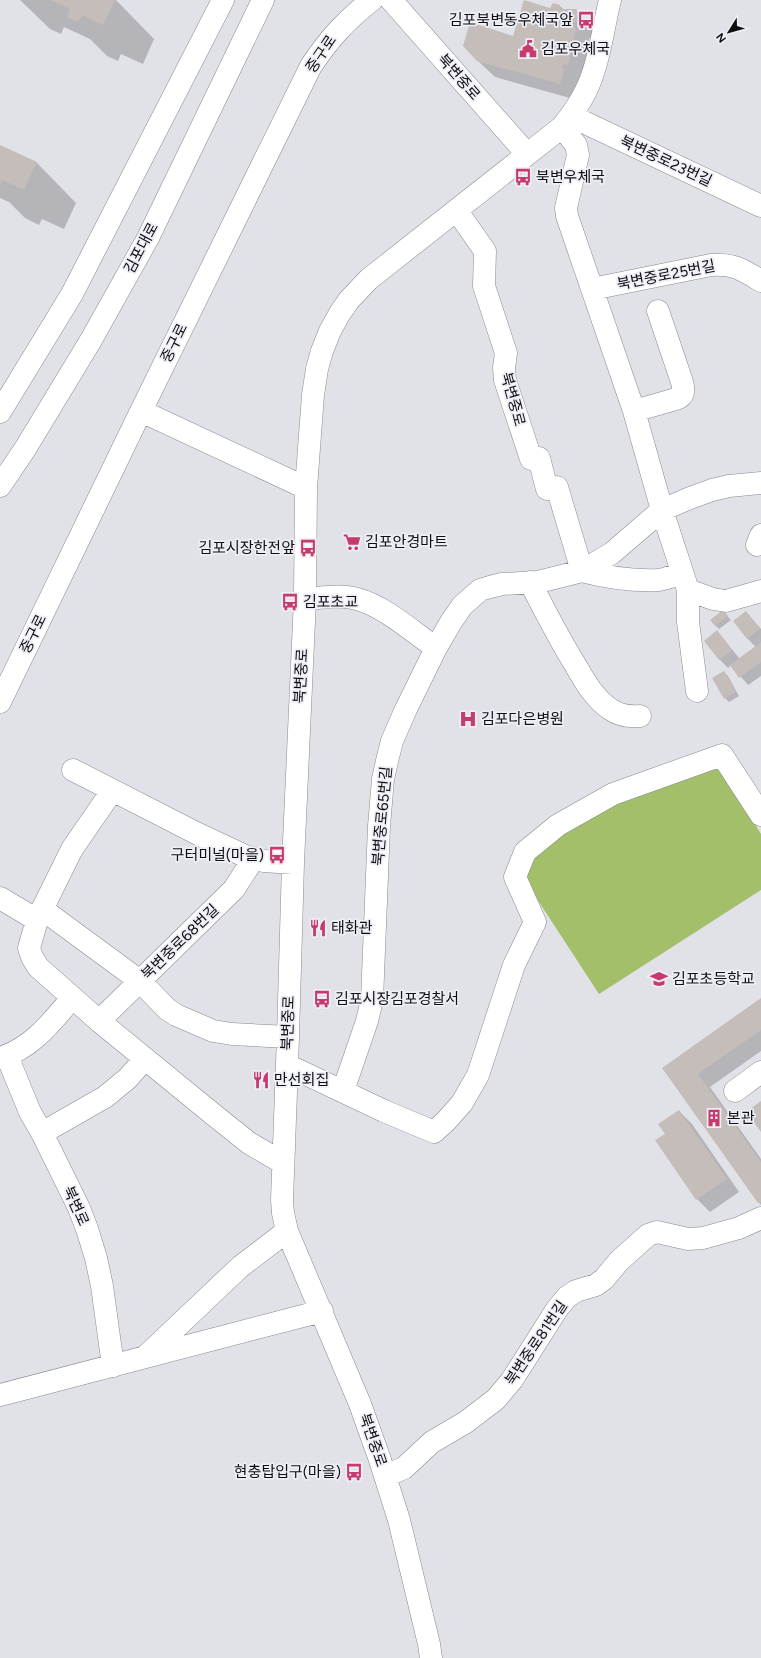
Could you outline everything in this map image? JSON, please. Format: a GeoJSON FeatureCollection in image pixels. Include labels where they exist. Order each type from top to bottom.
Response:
{"type":"FeatureCollection","features":[{"type":"Feature","properties":{"kind":"street"},"geometry":{"type":"LineString","coordinates":[[0,412],[72,294],[223,0]]}},
{"type":"Feature","properties":{"kind":"street","name":"김포대로"},"geometry":{"type":"LineString","coordinates":[[0,486],[25,449],[91,340],[148,238],[263,0]]}},
{"type":"Feature","properties":{"kind":"street","name":"중구로"},"geometry":{"type":"LineString","coordinates":[[0,702],[140,411],[311,66],[325,44],[338,29],[372,0]]}},
{"type":"Feature","properties":{"kind":"street","name":"북변중로"},"geometry":{"type":"LineString","coordinates":[[391,0],[527,154]]}},
{"type":"Feature","properties":{"kind":"street","name":"북변중로"},"geometry":{"type":"LineString","coordinates":[[431,1658],[429,1644],[399,1520],[385,1476],[360,1404],[287,1231],[283,1213],[283,1163],[293,863],[305,599],[306,488],[314,395],[322,351],[340,313],[349,300],[369,279],[566,122],[585,93],[593,73],[610,0]]}},
{"type":"Feature","properties":{"kind":"street"},"geometry":{"type":"LineString","coordinates":[[566,122],[576,145],[578,155],[566,208],[567,216],[634,412],[662,510],[685,582],[688,622],[697,690]]}},
{"type":"Feature","properties":{"kind":"street","name":"북변중로23번길"},"geometry":{"type":"LineString","coordinates":[[566,122],[761,206]]}},
{"type":"Feature","properties":{"kind":"street","name":"북변중로"},"geometry":{"type":"LineString","coordinates":[[456,211],[485,251],[484,286],[506,353],[504,368],[505,380],[531,459],[539,458],[547,489],[557,487],[582,571]]}},
{"type":"Feature","properties":{"kind":"street","name":"북변중로25번길"},"geometry":{"type":"LineString","coordinates":[[592,289],[711,265],[724,264],[737,267],[761,281]]}},
{"type":"Feature","properties":{"kind":"street"},"geometry":{"type":"LineString","coordinates":[[634,412],[676,399],[681,397],[684,393],[684,386],[658,311]]}},
{"type":"Feature","properties":{"kind":"street"},"geometry":{"type":"LineString","coordinates":[[140,411],[306,488]]}},
{"type":"Feature","properties":{"kind":"street"},"geometry":{"type":"LineString","coordinates":[[662,510],[712,490],[729,486],[761,483]]}},
{"type":"Feature","properties":{"kind":"street","name":"북변중로65번길"},"geometry":{"type":"LineString","coordinates":[[343,1091],[367,1021],[372,1000],[379,826],[385,767],[392,741],[436,648],[462,606],[480,590],[502,584],[557,578],[582,571],[612,553],[662,510]]}},
{"type":"Feature","properties":{"kind":"street"},"geometry":{"type":"LineString","coordinates":[[582,571],[600,575],[649,580],[669,578],[685,582],[713,599],[726,601],[761,591]]}},
{"type":"Feature","properties":{"kind":"street"},"geometry":{"type":"LineString","coordinates":[[530,582],[562,642],[586,683],[598,699],[620,715],[629,717],[640,716]]}},
{"type":"Feature","properties":{"kind":"street"},"geometry":{"type":"LineString","coordinates":[[305,599],[345,597],[357,598],[379,609],[436,648]]}},
{"type":"Feature","properties":{"kind":"street"},"geometry":{"type":"LineString","coordinates":[[287,1065],[384,1111],[434,1132],[462,1103],[478,1075],[514,965],[535,922],[515,877],[525,852],[558,825],[613,794],[722,755],[761,815]]}},
{"type":"Feature","properties":{"kind":"street"},"geometry":{"type":"LineString","coordinates":[[73,770],[225,847],[264,861],[293,863]]}},
{"type":"Feature","properties":{"kind":"street"},"geometry":{"type":"LineString","coordinates":[[112,791],[72,849],[40,915],[29,948],[32,957],[38,966],[72,998],[145,1059],[250,1143],[283,1163]]}},
{"type":"Feature","properties":{"kind":"street","name":"북변중로68번길"},"geometry":{"type":"LineString","coordinates":[[99,1021],[234,889],[254,858]]}},
{"type":"Feature","properties":{"kind":"street"},"geometry":{"type":"LineString","coordinates":[[0,898],[40,915],[140,981],[167,1009],[194,1024],[213,1031],[226,1033],[288,1037]]}},
{"type":"Feature","properties":{"kind":"street"},"geometry":{"type":"LineString","coordinates":[[3,1057],[26,1046],[39,1036],[72,998]]}},
{"type":"Feature","properties":{"kind":"street","name":"북변로"},"geometry":{"type":"LineString","coordinates":[[3,1057],[79,1208],[96,1258],[102,1286],[114,1366]]}},
{"type":"Feature","properties":{"kind":"street"},"geometry":{"type":"LineString","coordinates":[[42,1133],[105,1098],[127,1080],[145,1059]]}},
{"type":"Feature","properties":{"kind":"street"},"geometry":{"type":"LineString","coordinates":[[735,1091],[761,1072]]}},
{"type":"Feature","properties":{"kind":"street","name":"북변중로81번길"},"geometry":{"type":"LineString","coordinates":[[385,1476],[404,1468],[432,1442],[466,1422],[496,1399],[512,1380],[557,1309],[567,1297],[604,1279],[619,1261],[648,1235],[657,1232],[688,1239],[703,1238],[739,1228],[761,1218]]}},
{"type":"Feature","properties":{"kind":"street"},"geometry":{"type":"LineString","coordinates":[[144,1358],[240,1267],[287,1231]]}},
{"type":"Feature","properties":{"kind":"street"},"geometry":{"type":"LineString","coordinates":[[0,1395],[322,1311]]}},
{"type":"Feature","properties":{"kind":"green space"},"geometry":{"type":"Polygon","coordinates":[[[718,763],[761,834],[761,890],[599,994],[524,879],[535,848],[612,801],[718,763]]]}},
{"type":"Feature","properties":{"kind":"building"},"geometry":{"type":"Polygon","coordinates":[[[50,0],[115,0],[103,25],[82,15],[78,22],[67,17],[70,9],[50,0]]]}},
{"type":"Feature","properties":{"kind":"building"},"geometry":{"type":"Polygon","coordinates":[[[524,0],[550,8],[553,3],[560,5],[560,9],[576,9],[579,13],[577,22],[573,22],[576,29],[568,65],[563,64],[562,68],[564,70],[560,84],[477,61],[463,46],[470,22],[513,36],[524,0]]]}},
{"type":"Feature","properties":{"kind":"building"},"geometry":{"type":"Polygon","coordinates":[[[0,145],[37,162],[24,190],[2,180],[0,186],[0,145]]]}},
{"type":"Feature","properties":{"kind":"building"},"geometry":{"type":"Polygon","coordinates":[[[723,610],[728,616],[715,626],[710,620],[723,610]]]}},
{"type":"Feature","properties":{"kind":"building"},"geometry":{"type":"Polygon","coordinates":[[[746,611],[760,629],[747,639],[733,621],[746,611]]]}},
{"type":"Feature","properties":{"kind":"building"},"geometry":{"type":"Polygon","coordinates":[[[717,630],[732,650],[719,660],[704,641],[717,630]]]}},
{"type":"Feature","properties":{"kind":"building"},"geometry":{"type":"Polygon","coordinates":[[[761,642],[761,662],[739,678],[730,665],[761,642]]]}},
{"type":"Feature","properties":{"kind":"building"},"geometry":{"type":"Polygon","coordinates":[[[724,671],[736,692],[724,699],[712,678],[724,671]]]}},
{"type":"Feature","properties":{"kind":"building","name":"본관"},"geometry":{"type":"Polygon","coordinates":[[[761,998],[761,1030],[698,1074],[761,1162],[761,1202],[758,1203],[662,1068],[761,998]]]}},
{"type":"Feature","properties":{"kind":"building"},"geometry":{"type":"Polygon","coordinates":[[[761,1101],[761,1132],[746,1112],[761,1101]]]}},
{"type":"Feature","properties":{"kind":"building"},"geometry":{"type":"Polygon","coordinates":[[[679,1110],[727,1179],[696,1200],[655,1140],[665,1134],[658,1124],[679,1110]]]}},
{"type":"Feature","properties":{"kind":"place","name":"김포북변동우체국앞"},"geometry":{"type":"Point","coordinates":[586,20]}},
{"type":"Feature","properties":{"kind":"place","name":"김포우체국"},"geometry":{"type":"Point","coordinates":[528,49]}},
{"type":"Feature","properties":{"kind":"place","name":"북변우체국"},"geometry":{"type":"Point","coordinates":[523,177]}},
{"type":"Feature","properties":{"kind":"place","name":"김포안경마트"},"geometry":{"type":"Point","coordinates":[352,542]}},
{"type":"Feature","properties":{"kind":"place","name":"김포시장한전앞"},"geometry":{"type":"Point","coordinates":[308,548]}},
{"type":"Feature","properties":{"kind":"place","name":"김포초교"},"geometry":{"type":"Point","coordinates":[290,602]}},
{"type":"Feature","properties":{"kind":"place","name":"김포다은병원"},"geometry":{"type":"Point","coordinates":[468,719]}},
{"type":"Feature","properties":{"kind":"place","name":"구터미널(마을)"},"geometry":{"type":"Point","coordinates":[277,855]}},
{"type":"Feature","properties":{"kind":"place","name":"태화관"},"geometry":{"type":"Point","coordinates":[318,928]}},
{"type":"Feature","properties":{"kind":"place","name":"김포초등학교"},"geometry":{"type":"Point","coordinates":[659,979]}},
{"type":"Feature","properties":{"kind":"place","name":"김포시장김포경찰서"},"geometry":{"type":"Point","coordinates":[322,999]}},
{"type":"Feature","properties":{"kind":"place","name":"만선회집"},"geometry":{"type":"Point","coordinates":[261,1080]}},
{"type":"Feature","properties":{"kind":"place","name":"본관"},"geometry":{"type":"Point","coordinates":[714,1118]}},
{"type":"Feature","properties":{"kind":"place","name":"현충탑입구(마을)"},"geometry":{"type":"Point","coordinates":[354,1472]}}]}
